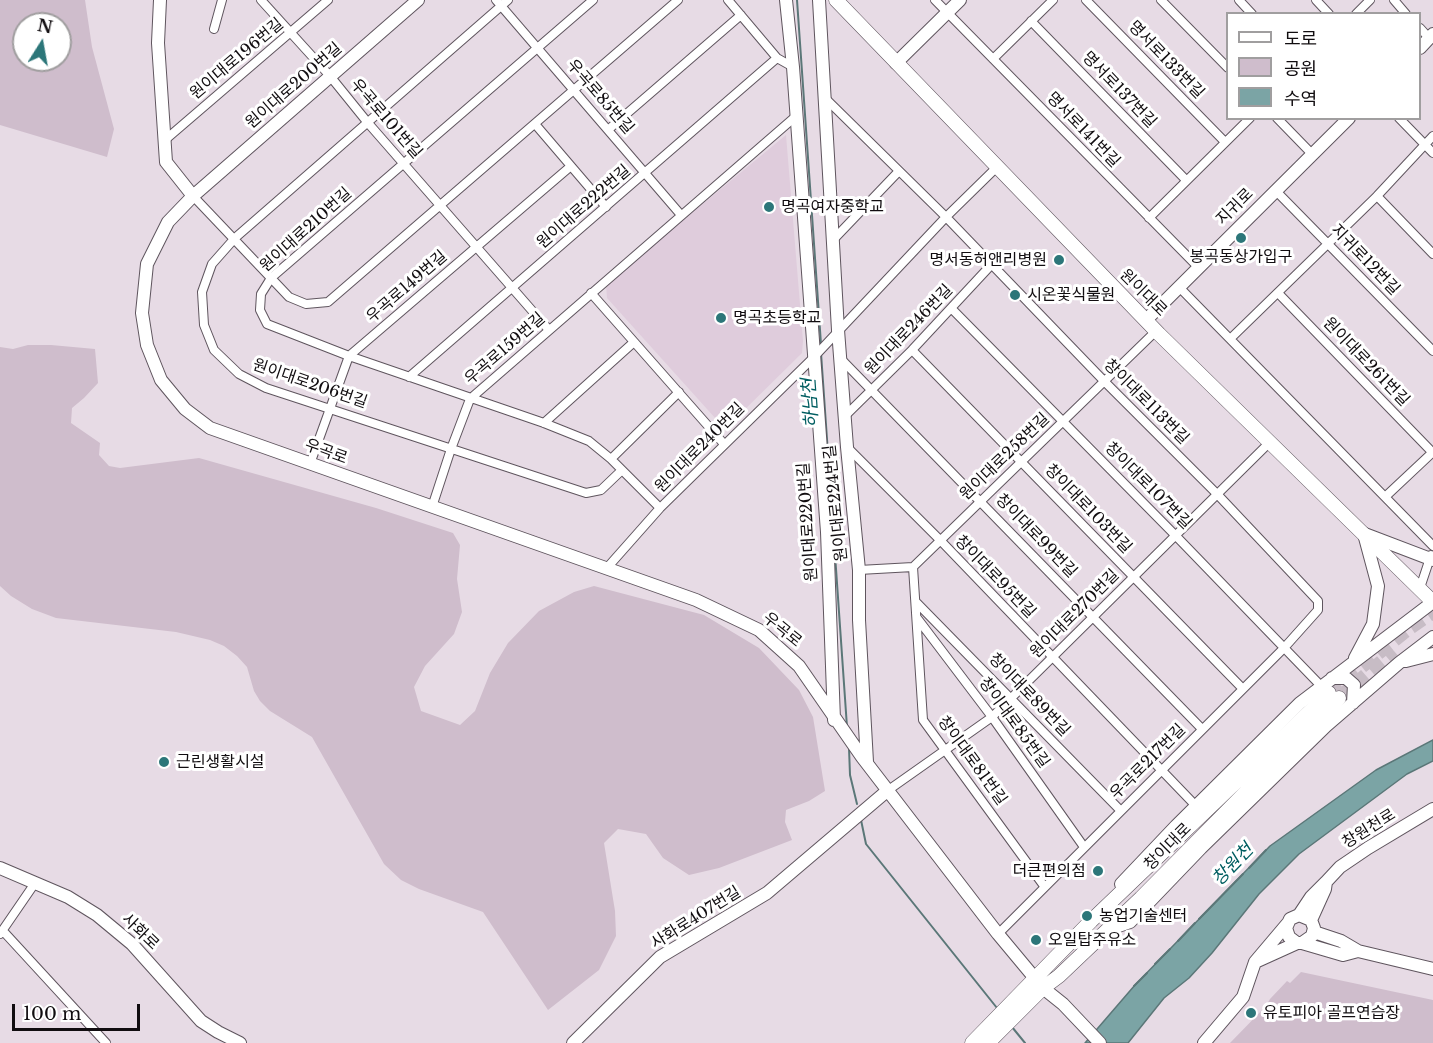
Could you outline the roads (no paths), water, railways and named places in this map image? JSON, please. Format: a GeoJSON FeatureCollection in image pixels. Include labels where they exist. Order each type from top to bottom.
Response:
{"type":"FeatureCollection","features":[{"type":"Feature","properties":{"kind":"main road","name":"원이대로"},"geometry":{"type":"LineString","coordinates":[[836,0],[1146,320],[1433,602]]}},
{"type":"Feature","properties":{"kind":"main road","name":"창이대로"},"geometry":{"type":"LineString","coordinates":[[998,1025],[1040,983],[1091,921],[1330,692]]}},
{"type":"Feature","properties":{"kind":"main road","name":"창이대로"},"geometry":{"type":"LineString","coordinates":[[1040,983],[1059,976],[1106,930],[1330,692]]}},
{"type":"Feature","properties":{"kind":"main road"},"geometry":{"type":"LineString","coordinates":[[972,1043],[998,1025]]}},
{"type":"Feature","properties":{"kind":"main road"},"geometry":{"type":"LineString","coordinates":[[988,1043],[998,1025]]}},
{"type":"Feature","properties":{"kind":"street"},"geometry":{"type":"LineString","coordinates":[[160,0],[158,43],[166,162],[193,196],[289,297],[306,304],[328,302],[678,0]]}},
{"type":"Feature","properties":{"kind":"street"},"geometry":{"type":"LineString","coordinates":[[214,28],[222,0]]}},
{"type":"Feature","properties":{"kind":"street","name":"우곡로101번길"},"geometry":{"type":"LineString","coordinates":[[261,0],[330,76],[368,123],[549,330]]}},
{"type":"Feature","properties":{"kind":"street","name":"원이대로196번길"},"geometry":{"type":"LineString","coordinates":[[165,140],[328,0]]}},
{"type":"Feature","properties":{"kind":"street","name":"원이대로200번길"},"geometry":{"type":"LineString","coordinates":[[193,196],[418,0]]}},
{"type":"Feature","properties":{"kind":"street","name":"원이대로210번길"},"geometry":{"type":"LineString","coordinates":[[592,0],[271,278],[261,294],[260,310],[267,324],[349,356],[544,423],[589,441],[611,459],[660,508]]}},
{"type":"Feature","properties":{"kind":"street"},"geometry":{"type":"LineString","coordinates":[[728,0],[777,58],[793,67]]}},
{"type":"Feature","properties":{"kind":"street","name":"원이대로220번길"},"geometry":{"type":"LineString","coordinates":[[786,0],[815,355],[827,532],[836,722]]}},
{"type":"Feature","properties":{"kind":"street","name":"원이대로224번길"},"geometry":{"type":"LineString","coordinates":[[819,0],[836,332],[859,570],[864,760]]}},
{"type":"Feature","properties":{"kind":"street","name":"명서로141번길"},"geometry":{"type":"LineString","coordinates":[[935,0],[1198,267]]}},
{"type":"Feature","properties":{"kind":"street"},"geometry":{"type":"LineString","coordinates":[[896,63],[960,0]]}},
{"type":"Feature","properties":{"kind":"street"},"geometry":{"type":"LineString","coordinates":[[993,59],[1053,0]]}},
{"type":"Feature","properties":{"kind":"street","name":"명서로133번길"},"geometry":{"type":"LineString","coordinates":[[1086,0],[1225,142]]}},
{"type":"Feature","properties":{"kind":"street"},"geometry":{"type":"LineString","coordinates":[[1161,0],[1226,67]]}},
{"type":"Feature","properties":{"kind":"street"},"geometry":{"type":"LineString","coordinates":[[1239,0],[1250,12]]}},
{"type":"Feature","properties":{"kind":"street"},"geometry":{"type":"LineString","coordinates":[[1316,0],[1327,12]]}},
{"type":"Feature","properties":{"kind":"street"},"geometry":{"type":"LineString","coordinates":[[1358,12],[1370,0]]}},
{"type":"Feature","properties":{"kind":"street"},"geometry":{"type":"LineString","coordinates":[[1394,0],[1404,12]]}},
{"type":"Feature","properties":{"kind":"street","name":"우곡로85번길"},"geometry":{"type":"LineString","coordinates":[[502,2],[538,48],[681,215]]}},
{"type":"Feature","properties":{"kind":"street","name":"원이대로206번길"},"geometry":{"type":"LineString","coordinates":[[502,2],[368,123],[235,238],[212,264],[202,292],[204,325],[214,350],[239,374],[266,388],[586,493],[601,490],[622,470]]}},
{"type":"Feature","properties":{"kind":"street"},"geometry":{"type":"LineString","coordinates":[[609,129],[741,15]]}},
{"type":"Feature","properties":{"kind":"street","name":"명서로137번길"},"geometry":{"type":"LineString","coordinates":[[1031,21],[1186,180]]}},
{"type":"Feature","properties":{"kind":"street","name":"원이대로222번길"},"geometry":{"type":"LineString","coordinates":[[410,377],[777,58]]}},
{"type":"Feature","properties":{"kind":"street"},"geometry":{"type":"LineString","coordinates":[[824,97],[946,217]]}},
{"type":"Feature","properties":{"kind":"street","name":"우곡로159번길"},"geometry":{"type":"LineString","coordinates":[[432,507],[470,399],[795,117]]}},
{"type":"Feature","properties":{"kind":"street"},"geometry":{"type":"LineString","coordinates":[[1149,218],[1248,120]]}},
{"type":"Feature","properties":{"kind":"street"},"geometry":{"type":"LineString","coordinates":[[1279,120],[1312,154]]}},
{"type":"Feature","properties":{"kind":"street","name":"지귀로"},"geometry":{"type":"LineString","coordinates":[[1146,320],[1346,120]]}},
{"type":"Feature","properties":{"kind":"street"},"geometry":{"type":"LineString","coordinates":[[1401,120],[1433,153]]}},
{"type":"Feature","properties":{"kind":"street"},"geometry":{"type":"LineString","coordinates":[[535,124],[606,207]]}},
{"type":"Feature","properties":{"kind":"street"},"geometry":{"type":"LineString","coordinates":[[535,124],[606,207]]}},
{"type":"Feature","properties":{"kind":"street"},"geometry":{"type":"LineString","coordinates":[[1230,339],[1377,196],[1433,136]]}},
{"type":"Feature","properties":{"kind":"street","name":"우곡로149번길"},"geometry":{"type":"LineString","coordinates":[[349,356],[571,166]]}},
{"type":"Feature","properties":{"kind":"street"},"geometry":{"type":"LineString","coordinates":[[836,332],[997,167]]}},
{"type":"Feature","properties":{"kind":"street"},"geometry":{"type":"LineString","coordinates":[[833,240],[899,171]]}},
{"type":"Feature","properties":{"kind":"street","name":"지귀로12번길"},"geometry":{"type":"LineString","coordinates":[[1276,191],[1433,351]]}},
{"type":"Feature","properties":{"kind":"street","name":"우곡로"},"geometry":{"type":"LineString","coordinates":[[193,196],[168,222],[147,264],[142,314],[147,345],[161,380],[185,409],[210,428],[696,600],[759,630],[799,666],[864,760]]}},
{"type":"Feature","properties":{"kind":"street"},"geometry":{"type":"LineString","coordinates":[[1377,196],[1433,254]]}},
{"type":"Feature","properties":{"kind":"street","name":"창이대로113번길"},"geometry":{"type":"LineString","coordinates":[[946,217],[1218,495],[1318,601],[1318,610]]}},
{"type":"Feature","properties":{"kind":"street","name":"원이대로246번길"},"geometry":{"type":"LineString","coordinates":[[845,416],[912,350],[992,264]]}},
{"type":"Feature","properties":{"kind":"street"},"geometry":{"type":"LineString","coordinates":[[1179,287],[1385,497],[1432,553]]}},
{"type":"Feature","properties":{"kind":"street"},"geometry":{"type":"LineString","coordinates":[[591,293],[724,444]]}},
{"type":"Feature","properties":{"kind":"street","name":"원이대로261번길"},"geometry":{"type":"LineString","coordinates":[[1278,293],[1433,452]]}},
{"type":"Feature","properties":{"kind":"street","name":"창이대로107번길"},"geometry":{"type":"LineString","coordinates":[[951,308],[1284,648],[1330,692]]}},
{"type":"Feature","properties":{"kind":"street","name":"원이대로258번길"},"geometry":{"type":"LineString","coordinates":[[914,567],[1021,460],[1157,330]]}},
{"type":"Feature","properties":{"kind":"street","name":"원이대로240번길"},"geometry":{"type":"LineString","coordinates":[[606,569],[660,508],[836,332]]}},
{"type":"Feature","properties":{"kind":"street"},"geometry":{"type":"LineString","coordinates":[[544,423],[634,342]]}},
{"type":"Feature","properties":{"kind":"street","name":"창이대로103번길"},"geometry":{"type":"LineString","coordinates":[[912,350],[1243,689]]}},
{"type":"Feature","properties":{"kind":"street"},"geometry":{"type":"LineString","coordinates":[[310,464],[349,356]]}},
{"type":"Feature","properties":{"kind":"street","name":"창이대로99번길"},"geometry":{"type":"LineString","coordinates":[[840,358],[1202,729]]}},
{"type":"Feature","properties":{"kind":"street"},"geometry":{"type":"LineString","coordinates":[[611,459],[679,392]]}},
{"type":"Feature","properties":{"kind":"street","name":"원이대로270번길"},"geometry":{"type":"LineString","coordinates":[[888,791],[992,717],[1270,442]]}},
{"type":"Feature","properties":{"kind":"street","name":"창이대로95번길"},"geometry":{"type":"LineString","coordinates":[[847,447],[941,541],[1196,806]]}},
{"type":"Feature","properties":{"kind":"street"},"geometry":{"type":"LineString","coordinates":[[1385,497],[1433,452]]}},
{"type":"Feature","properties":{"kind":"street"},"geometry":{"type":"LineString","coordinates":[[1364,534],[1432,553]]}},
{"type":"Feature","properties":{"kind":"street"},"geometry":{"type":"LineString","coordinates":[[1353,663],[1373,624],[1378,586],[1364,534]]}},
{"type":"Feature","properties":{"kind":"street"},"geometry":{"type":"LineString","coordinates":[[1420,588],[1432,553]]}},
{"type":"Feature","properties":{"kind":"street"},"geometry":{"type":"LineString","coordinates":[[859,570],[914,567]]}},
{"type":"Feature","properties":{"kind":"street","name":"창이대로81번길"},"geometry":{"type":"LineString","coordinates":[[914,567],[923,720],[1044,886]]}},
{"type":"Feature","properties":{"kind":"street","name":"창이대로89번길"},"geometry":{"type":"LineString","coordinates":[[915,602],[1120,811]]}},
{"type":"Feature","properties":{"kind":"street"},"geometry":{"type":"LineString","coordinates":[[1091,921],[1103,903],[1196,806],[1300,703],[1330,692],[1332,678],[1433,602]]}},
{"type":"Feature","properties":{"kind":"street","name":"우곡로217번길"},"geometry":{"type":"LineString","coordinates":[[998,934],[1284,648],[1318,610]]}},
{"type":"Feature","properties":{"kind":"street","name":"창이대로85번길"},"geometry":{"type":"LineString","coordinates":[[917,618],[992,717],[1084,847]]}},
{"type":"Feature","properties":{"kind":"street"},"geometry":{"type":"LineString","coordinates":[[1106,930],[1130,922],[1209,840],[1326,726],[1433,637]]}},
{"type":"Feature","properties":{"kind":"street"},"geometry":{"type":"LineString","coordinates":[[1399,663],[1433,654]]}},
{"type":"Feature","properties":{"kind":"street"},"geometry":{"type":"LineString","coordinates":[[1332,678],[1346,678],[1354,685],[1353,703]]}},
{"type":"Feature","properties":{"kind":"street"},"geometry":{"type":"LineString","coordinates":[[864,760],[998,934],[1040,983],[1100,1043]]}},
{"type":"Feature","properties":{"kind":"street","name":"사화로407번길"},"geometry":{"type":"LineString","coordinates":[[573,1043],[660,957],[767,893],[888,791]]}},
{"type":"Feature","properties":{"kind":"street","name":"창원천로"},"geometry":{"type":"LineString","coordinates":[[1308,922],[1326,882],[1340,867],[1433,809]]}},
{"type":"Feature","properties":{"kind":"street","name":"사화로"},"geometry":{"type":"LineString","coordinates":[[0,868],[68,897],[118,931],[201,1021],[240,1043]]}},
{"type":"Feature","properties":{"kind":"street"},"geometry":{"type":"LineString","coordinates":[[35,883],[2,933],[106,1043]]}},
{"type":"Feature","properties":{"kind":"street"},"geometry":{"type":"LineString","coordinates":[[1204,1043],[1243,997],[1255,962],[1290,920],[1308,922],[1358,951],[1433,969]]}},
{"type":"Feature","properties":{"kind":"street"},"geometry":{"type":"LineString","coordinates":[[1255,962],[1310,939],[1308,922]]}},
{"type":"Feature","properties":{"kind":"street"},"geometry":{"type":"LineString","coordinates":[[1288,923],[1287,933],[1292,940],[1299,943],[1343,955],[1358,951]]}},
{"type":"Feature","properties":{"kind":"water"},"geometry":{"type":"Polygon","coordinates":[[[1433,740],[1433,761],[1407,774],[1299,854],[1259,894],[1189,978],[1164,998],[1128,1043],[1085,1043],[1135,985],[1270,846],[1376,770],[1433,740]]]}},
{"type":"Feature","properties":{"kind":"waterway","name":"하남천"},"geometry":{"type":"LineString","coordinates":[[797,0],[821,344]]}},
{"type":"Feature","properties":{"kind":"waterway","name":"하남천"},"geometry":{"type":"LineString","coordinates":[[821,353],[847,727]]}},
{"type":"Feature","properties":{"kind":"waterway","name":"하남천"},"geometry":{"type":"LineString","coordinates":[[849,748],[850,775],[857,804]]}},
{"type":"Feature","properties":{"kind":"waterway"},"geometry":{"type":"LineString","coordinates":[[861,820],[866,844],[997,1008]]}},
{"type":"Feature","properties":{"kind":"waterway","name":"창원천"},"geometry":{"type":"LineString","coordinates":[[1249,868],[1266,850]]}},
{"type":"Feature","properties":{"kind":"waterway","name":"창원천"},"geometry":{"type":"LineString","coordinates":[[1199,919],[1243,874]]}},
{"type":"Feature","properties":{"kind":"waterway","name":"창원천"},"geometry":{"type":"LineString","coordinates":[[1178,941],[1195,923]]}},
{"type":"Feature","properties":{"kind":"waterway","name":"창원천"},"geometry":{"type":"LineString","coordinates":[[1155,964],[1170,949]]}},
{"type":"Feature","properties":{"kind":"waterway","name":"창원천"},"geometry":{"type":"LineString","coordinates":[[1134,986],[1147,973]]}},
{"type":"Feature","properties":{"kind":"waterway"},"geometry":{"type":"LineString","coordinates":[[1012,1027],[1025,1043]]}},
{"type":"Feature","properties":{"kind":"tunnel"},"geometry":{"type":"LineString","coordinates":[[1329,693],[1408,629],[1433,612]]}},
{"type":"Feature","properties":{"kind":"tunnel"},"geometry":{"type":"LineString","coordinates":[[1339,698],[1394,651]]}},
{"type":"Feature","properties":{"kind":"place","name":"명곡여자중학교"},"geometry":{"type":"Point","coordinates":[769,207]}},
{"type":"Feature","properties":{"kind":"place","name":"봉곡동상가입구"},"geometry":{"type":"Point","coordinates":[1241,238]}},
{"type":"Feature","properties":{"kind":"place","name":"명서동허앤리병원"},"geometry":{"type":"Point","coordinates":[1059,260]}},
{"type":"Feature","properties":{"kind":"place","name":"시온꽃식물원"},"geometry":{"type":"Point","coordinates":[1015,295]}},
{"type":"Feature","properties":{"kind":"place","name":"명곡초등학교"},"geometry":{"type":"Point","coordinates":[721,318]}},
{"type":"Feature","properties":{"kind":"place","name":"근린생활시설"},"geometry":{"type":"Point","coordinates":[164,762]}},
{"type":"Feature","properties":{"kind":"place","name":"더큰편의점"},"geometry":{"type":"Point","coordinates":[1098,871]}},
{"type":"Feature","properties":{"kind":"place","name":"농업기술센터"},"geometry":{"type":"Point","coordinates":[1087,916]}},
{"type":"Feature","properties":{"kind":"place","name":"오일탑주유소"},"geometry":{"type":"Point","coordinates":[1036,940]}},
{"type":"Feature","properties":{"kind":"place","name":"유토피아 골프연습장"},"geometry":{"type":"Point","coordinates":[1251,1013]}}]}
